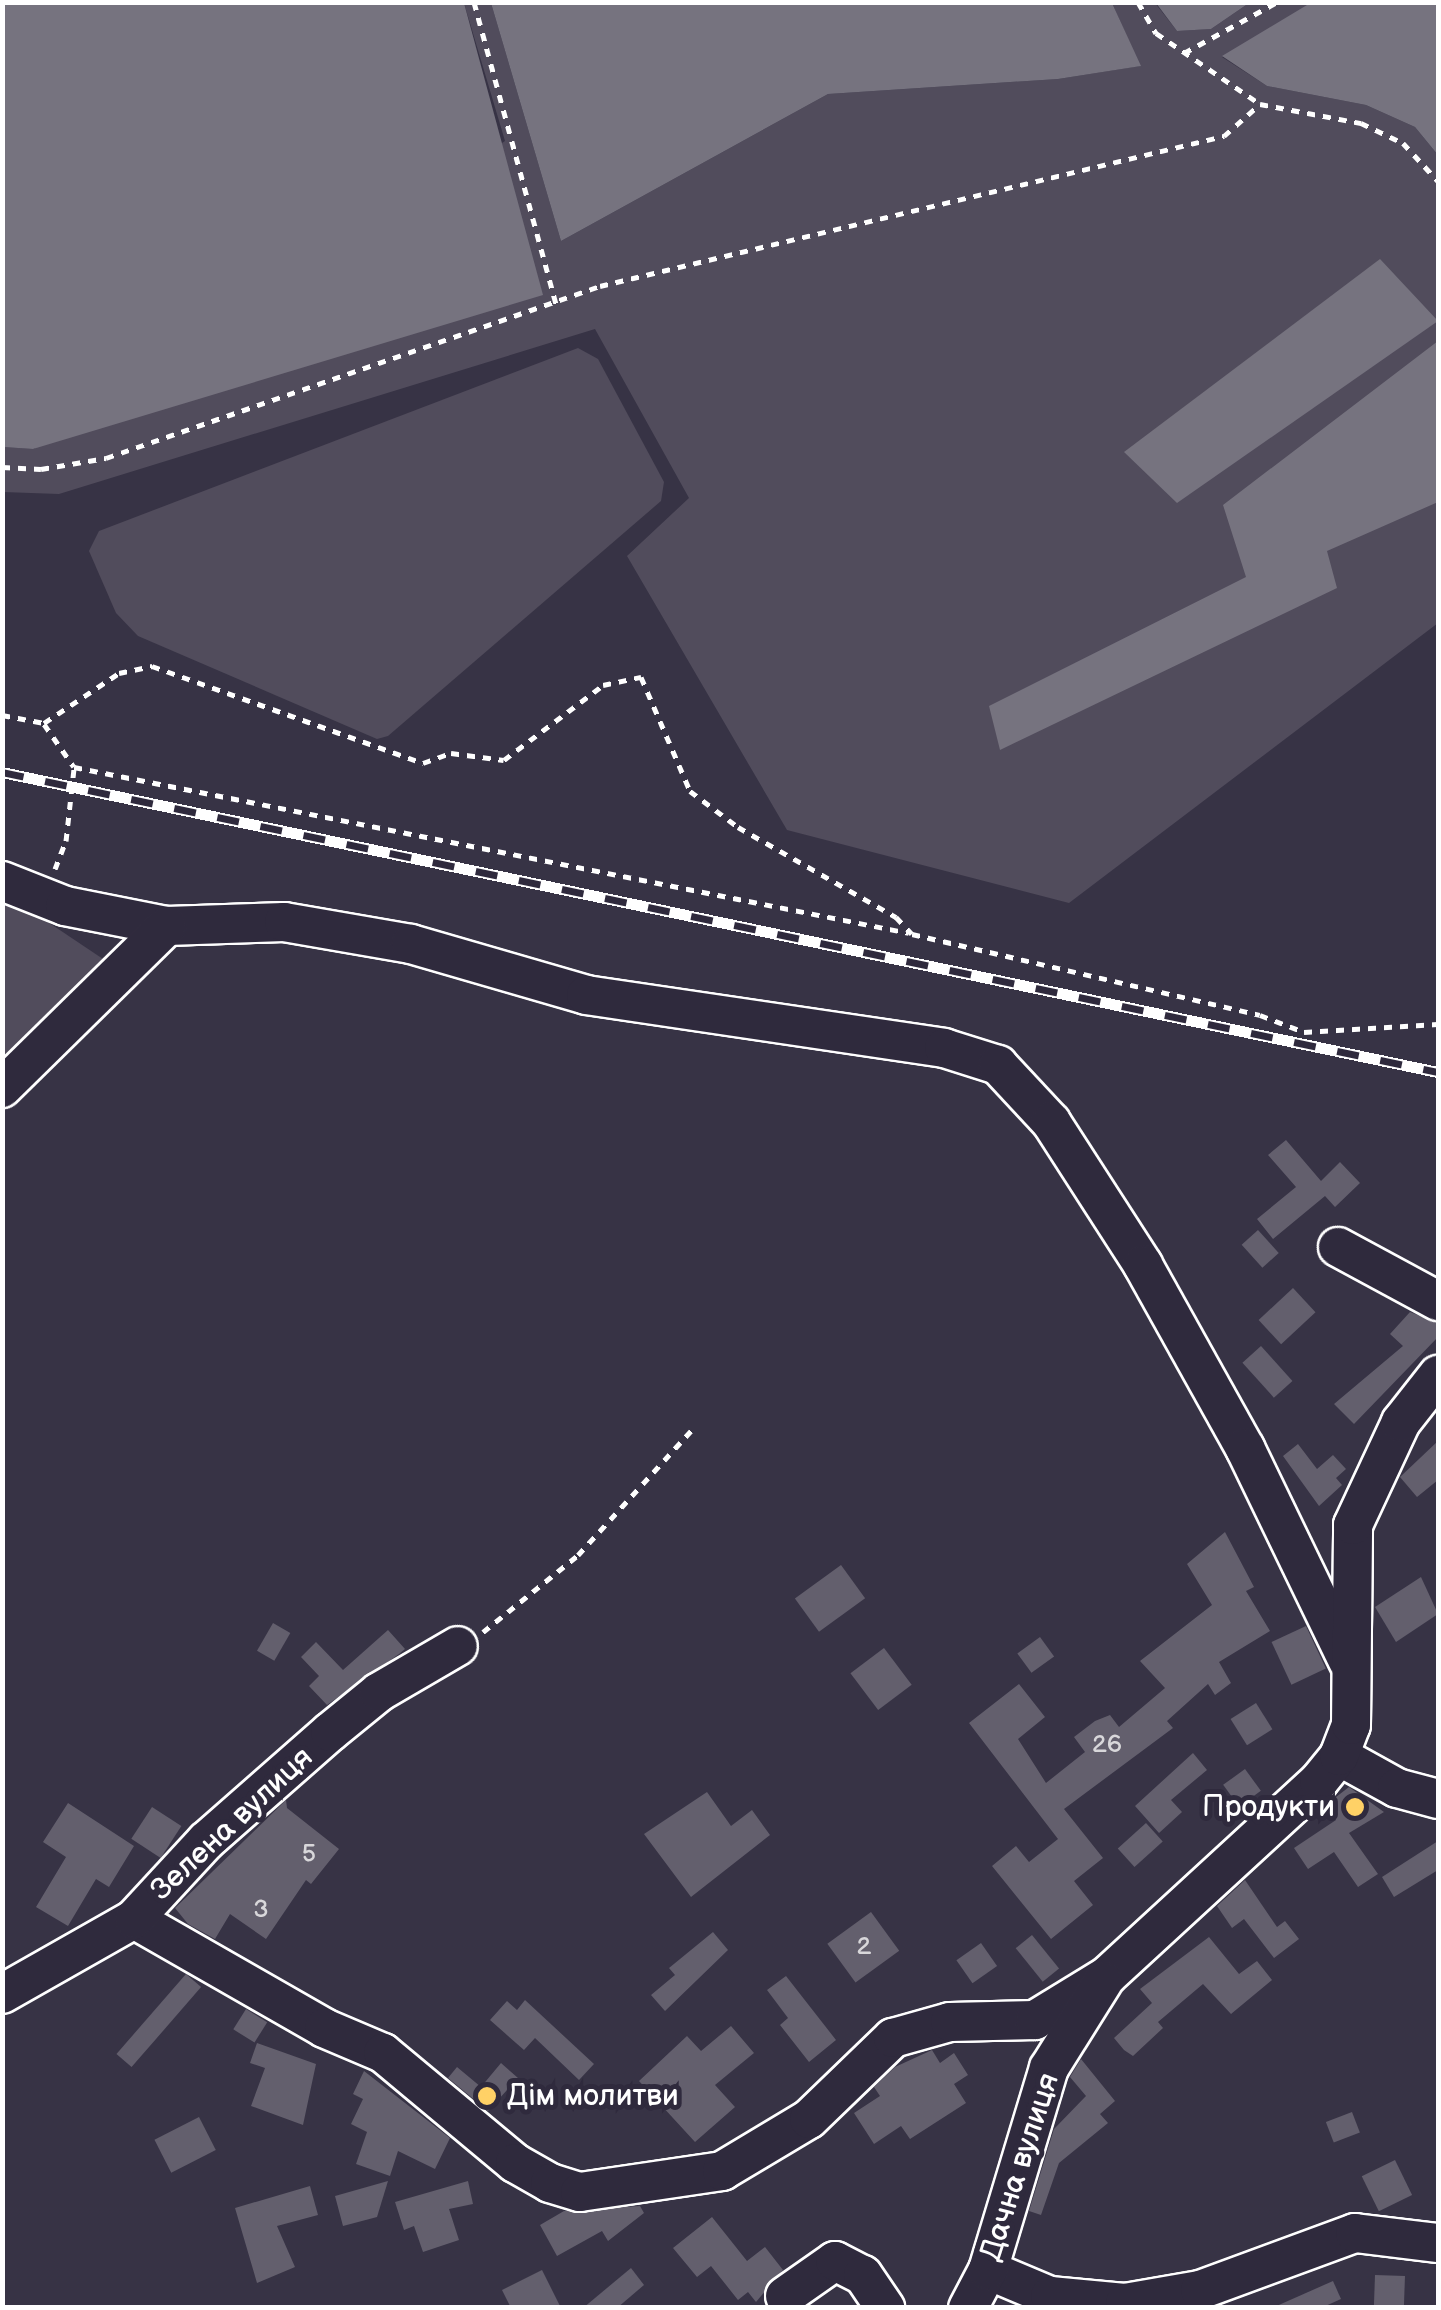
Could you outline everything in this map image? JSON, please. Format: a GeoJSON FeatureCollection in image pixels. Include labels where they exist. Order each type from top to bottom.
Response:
{"type":"FeatureCollection","features":[{"type":"Feature","properties":{"kind":"street"},"geometry":{"type":"LineString","coordinates":[[2,881],[42,899],[167,926],[284,922],[320,928],[411,944],[586,995],[944,1048],[998,1065],[1051,1122],[1143,1265],[1245,1448],[1352,1668]]}},
{"type":"Feature","properties":{"kind":"street"},"geometry":{"type":"LineString","coordinates":[[2,1088],[167,926]]}},
{"type":"Feature","properties":{"kind":"street"},"geometry":{"type":"LineString","coordinates":[[1338,1247],[1438,1301]]}},
{"type":"Feature","properties":{"kind":"street"},"geometry":{"type":"LineString","coordinates":[[134,1918],[309,2020],[383,2053],[515,2163],[580,2192],[722,2172],[810,2119],[893,2038],[950,2022],[1036,2020],[1106,1976],[1339,1756],[1351,1725],[1353,1524],[1401,1422],[1438,1375]]}},
{"type":"Feature","properties":{"kind":"street","name":"Зелена вулиця"},"geometry":{"type":"LineString","coordinates":[[2,1994],[134,1918],[206,1841],[330,1732],[378,1692],[458,1646]]}},
{"type":"Feature","properties":{"kind":"street"},"geometry":{"type":"LineString","coordinates":[[1339,1756],[1397,1788],[1438,1799]]}},
{"type":"Feature","properties":{"kind":"street","name":"Дачна вулиця"},"geometry":{"type":"LineString","coordinates":[[968,2308],[988,2270],[1049,2068],[1106,1976]]}},
{"type":"Feature","properties":{"kind":"street"},"geometry":{"type":"LineString","coordinates":[[988,2270],[1050,2296],[1125,2303],[1200,2290],[1354,2234],[1438,2243]]}},
{"type":"Feature","properties":{"kind":"street"},"geometry":{"type":"LineString","coordinates":[[785,2296],[835,2261],[863,2275],[885,2308]]}},
{"type":"Feature","properties":{"kind":"path"},"geometry":{"type":"LineString","coordinates":[[474,2],[556,304]]}},
{"type":"Feature","properties":{"kind":"path"},"geometry":{"type":"LineString","coordinates":[[1138,2],[1156,33],[1260,104],[1360,123],[1403,142],[1438,181]]}},
{"type":"Feature","properties":{"kind":"path"},"geometry":{"type":"LineString","coordinates":[[1184,54],[1276,2]]}},
{"type":"Feature","properties":{"kind":"path"},"geometry":{"type":"LineString","coordinates":[[2,466],[42,469],[106,458],[618,282],[1224,136],[1260,104]]}},
{"type":"Feature","properties":{"kind":"path"},"geometry":{"type":"LineString","coordinates":[[2,715],[44,723],[119,673],[152,666],[423,762],[451,753],[504,760],[603,685],[641,677],[690,791],[738,827],[896,917],[912,934]]}},
{"type":"Feature","properties":{"kind":"path"},"geometry":{"type":"LineString","coordinates":[[42,899],[66,842],[74,767],[44,723]]}},
{"type":"Feature","properties":{"kind":"path"},"geometry":{"type":"LineString","coordinates":[[74,767],[912,934],[1260,1015],[1304,1032],[1438,1024]]}},
{"type":"Feature","properties":{"kind":"path"},"geometry":{"type":"LineString","coordinates":[[458,1646],[578,1555],[690,1431]]}},
{"type":"Feature","properties":{"kind":"shaded area"},"geometry":{"type":"Polygon","coordinates":[[[1312,2],[1438,3],[1438,155],[1415,127],[1366,105],[1267,86],[1222,56],[1312,2]]]}},
{"type":"Feature","properties":{"kind":"shaded area"},"geometry":{"type":"Polygon","coordinates":[[[2,3],[464,3],[543,295],[33,449],[3,447],[2,3]]]}},
{"type":"Feature","properties":{"kind":"shaded area"},"geometry":{"type":"Polygon","coordinates":[[[464,3],[491,3],[561,241],[828,94],[1058,79],[1140,66],[1112,3],[1155,3],[1177,31],[1211,29],[1249,3],[1312,3],[1222,57],[1267,86],[1366,105],[1415,127],[1438,155],[1438,623],[1069,903],[787,830],[627,556],[689,498],[595,329],[59,494],[3,492],[3,447],[34,449],[505,141],[464,3]]]}},
{"type":"Feature","properties":{"kind":"shaded area"},"geometry":{"type":"Polygon","coordinates":[[[491,3],[1112,3],[1141,66],[1058,79],[828,94],[561,241],[491,3]]]}},
{"type":"Feature","properties":{"kind":"shaded area"},"geometry":{"type":"Polygon","coordinates":[[[1156,3],[1249,3],[1211,29],[1177,31],[1156,3]]]}},
{"type":"Feature","properties":{"kind":"shaded area"},"geometry":{"type":"Polygon","coordinates":[[[1380,259],[1438,321],[1177,503],[1124,452],[1380,259]]]}},
{"type":"Feature","properties":{"kind":"shaded area"},"geometry":{"type":"Polygon","coordinates":[[[1438,341],[1438,502],[1327,551],[1337,588],[1000,750],[989,706],[1246,577],[1223,505],[1438,341]]]}},
{"type":"Feature","properties":{"kind":"shaded area"},"geometry":{"type":"Polygon","coordinates":[[[578,348],[598,359],[664,482],[661,501],[388,736],[377,739],[138,636],[116,613],[89,551],[99,531],[578,348]]]}},
{"type":"Feature","properties":{"kind":"shaded area"},"geometry":{"type":"Polygon","coordinates":[[[3,892],[115,967],[3,1072],[3,892]]]}},
{"type":"Feature","properties":{"kind":"building"},"geometry":{"type":"Polygon","coordinates":[[[1286,1140],[1321,1181],[1340,1162],[1360,1183],[1335,1207],[1325,1196],[1273,1239],[1257,1219],[1296,1187],[1268,1155],[1286,1140]]]}},
{"type":"Feature","properties":{"kind":"building"},"geometry":{"type":"Polygon","coordinates":[[[1258,1230],[1279,1253],[1262,1268],[1242,1245],[1258,1230]]]}},
{"type":"Feature","properties":{"kind":"building"},"geometry":{"type":"Polygon","coordinates":[[[1293,1288],[1316,1312],[1281,1344],[1259,1320],[1293,1288]]]}},
{"type":"Feature","properties":{"kind":"building"},"geometry":{"type":"Polygon","coordinates":[[[1410,1312],[1438,1323],[1438,1337],[1354,1424],[1334,1404],[1403,1346],[1390,1334],[1410,1312]]]}},
{"type":"Feature","properties":{"kind":"building"},"geometry":{"type":"Polygon","coordinates":[[[1261,1346],[1292,1381],[1274,1398],[1242,1363],[1261,1346]]]}},
{"type":"Feature","properties":{"kind":"building"},"geometry":{"type":"Polygon","coordinates":[[[1438,1441],[1438,1480],[1417,1497],[1400,1477],[1438,1441]]]}},
{"type":"Feature","properties":{"kind":"building"},"geometry":{"type":"Polygon","coordinates":[[[1298,1444],[1317,1469],[1333,1455],[1346,1469],[1336,1478],[1342,1485],[1319,1506],[1283,1456],[1298,1444]]]}},
{"type":"Feature","properties":{"kind":"building"},"geometry":{"type":"Polygon","coordinates":[[[1225,1532],[1254,1587],[1246,1591],[1270,1631],[1219,1662],[1231,1683],[1215,1695],[1208,1684],[1167,1721],[1173,1728],[1064,1809],[1103,1858],[1074,1881],[1093,1905],[1051,1939],[992,1866],[1016,1846],[1029,1862],[1058,1839],[969,1723],[1019,1684],[1045,1717],[1018,1739],[1046,1783],[1085,1752],[1074,1737],[1110,1715],[1119,1727],[1165,1688],[1140,1661],[1212,1605],[1187,1564],[1225,1532]]]}},
{"type":"Feature","properties":{"kind":"building"},"geometry":{"type":"Polygon","coordinates":[[[841,1565],[865,1598],[819,1632],[795,1599],[841,1565]]]}},
{"type":"Feature","properties":{"kind":"building"},"geometry":{"type":"Polygon","coordinates":[[[1421,1577],[1438,1614],[1396,1642],[1375,1607],[1421,1577]]]}},
{"type":"Feature","properties":{"kind":"building"},"geometry":{"type":"Polygon","coordinates":[[[273,1623],[290,1633],[274,1661],[257,1651],[273,1623]]]}},
{"type":"Feature","properties":{"kind":"building"},"geometry":{"type":"Polygon","coordinates":[[[1306,1626],[1326,1669],[1291,1685],[1272,1642],[1306,1626]]]}},
{"type":"Feature","properties":{"kind":"building"},"geometry":{"type":"Polygon","coordinates":[[[388,1630],[405,1649],[399,1654],[327,1705],[309,1686],[319,1676],[301,1657],[316,1642],[343,1670],[388,1630]]]}},
{"type":"Feature","properties":{"kind":"building"},"geometry":{"type":"Polygon","coordinates":[[[1040,1637],[1054,1656],[1031,1673],[1017,1653],[1040,1637]]]}},
{"type":"Feature","properties":{"kind":"building"},"geometry":{"type":"Polygon","coordinates":[[[884,1648],[912,1685],[878,1710],[850,1673],[884,1648]]]}},
{"type":"Feature","properties":{"kind":"building"},"geometry":{"type":"Polygon","coordinates":[[[1256,1703],[1272,1729],[1247,1745],[1231,1719],[1256,1703]]]}},
{"type":"Feature","properties":{"kind":"building"},"geometry":{"type":"Polygon","coordinates":[[[1193,1753],[1207,1770],[1171,1800],[1182,1812],[1159,1833],[1135,1806],[1193,1753]]]}},
{"type":"Feature","properties":{"kind":"building"},"geometry":{"type":"Polygon","coordinates":[[[1245,1769],[1261,1791],[1239,1807],[1223,1785],[1245,1769]]]}},
{"type":"Feature","properties":{"kind":"building"},"geometry":{"type":"Polygon","coordinates":[[[1349,1787],[1384,1812],[1349,1833],[1378,1874],[1358,1887],[1334,1852],[1308,1869],[1294,1848],[1336,1820],[1327,1804],[1349,1787]]]}},
{"type":"Feature","properties":{"kind":"building"},"geometry":{"type":"Polygon","coordinates":[[[707,1792],[731,1826],[752,1810],[770,1835],[691,1897],[644,1834],[707,1792]]]}},
{"type":"Feature","properties":{"kind":"building"},"geometry":{"type":"Polygon","coordinates":[[[286,1800],[287,1808],[339,1849],[311,1884],[306,1880],[266,1939],[230,1914],[215,1939],[188,1924],[175,1908],[286,1800]]]}},
{"type":"Feature","properties":{"kind":"building"},"geometry":{"type":"Polygon","coordinates":[[[68,1803],[134,1846],[109,1887],[96,1879],[68,1926],[36,1907],[66,1857],[43,1842],[68,1803]]]}},
{"type":"Feature","properties":{"kind":"building"},"geometry":{"type":"Polygon","coordinates":[[[152,1807],[181,1826],[161,1858],[131,1839],[152,1807]]]}},
{"type":"Feature","properties":{"kind":"building"},"geometry":{"type":"Polygon","coordinates":[[[1146,1823],[1163,1842],[1134,1867],[1118,1848],[1146,1823]]]}},
{"type":"Feature","properties":{"kind":"building"},"geometry":{"type":"Polygon","coordinates":[[[1438,1841],[1438,1870],[1394,1897],[1382,1877],[1438,1841]]]}},
{"type":"Feature","properties":{"kind":"building"},"geometry":{"type":"Polygon","coordinates":[[[1245,1880],[1277,1927],[1285,1921],[1299,1939],[1274,1958],[1244,1919],[1232,1928],[1217,1906],[1245,1880]]]}},
{"type":"Feature","properties":{"kind":"building"},"geometry":{"type":"Polygon","coordinates":[[[871,1912],[899,1951],[856,1983],[827,1944],[871,1912]]]}},
{"type":"Feature","properties":{"kind":"building"},"geometry":{"type":"Polygon","coordinates":[[[713,1932],[728,1950],[665,2011],[651,1995],[675,1975],[669,1968],[713,1932]]]}},
{"type":"Feature","properties":{"kind":"building"},"geometry":{"type":"Polygon","coordinates":[[[1032,1935],[1059,1968],[1043,1982],[1016,1948],[1032,1935]]]}},
{"type":"Feature","properties":{"kind":"building"},"geometry":{"type":"Polygon","coordinates":[[[1209,1937],[1239,1974],[1257,1961],[1272,1980],[1231,2014],[1203,1984],[1158,2022],[1163,2028],[1133,2056],[1124,2050],[1114,2038],[1152,2003],[1140,1989],[1209,1937]]]}},
{"type":"Feature","properties":{"kind":"building"},"geometry":{"type":"Polygon","coordinates":[[[981,1943],[997,1966],[972,1983],[956,1960],[981,1943]]]}},
{"type":"Feature","properties":{"kind":"building"},"geometry":{"type":"Polygon","coordinates":[[[186,1974],[201,1987],[132,2067],[116,2054],[186,1974]]]}},
{"type":"Feature","properties":{"kind":"building"},"geometry":{"type":"Polygon","coordinates":[[[786,1976],[836,2040],[809,2062],[780,2025],[788,2018],[767,1990],[786,1976]]]}},
{"type":"Feature","properties":{"kind":"building"},"geometry":{"type":"Polygon","coordinates":[[[525,2000],[594,2064],[579,2080],[535,2038],[524,2050],[490,2020],[507,2001],[517,2010],[525,2000]]]}},
{"type":"Feature","properties":{"kind":"building"},"geometry":{"type":"Polygon","coordinates":[[[246,2009],[267,2022],[254,2043],[233,2029],[246,2009]]]}},
{"type":"Feature","properties":{"kind":"building"},"geometry":{"type":"Polygon","coordinates":[[[731,2026],[754,2053],[715,2085],[735,2107],[695,2142],[639,2081],[687,2036],[701,2051],[731,2026]]]}},
{"type":"Feature","properties":{"kind":"building"},"geometry":{"type":"Polygon","coordinates":[[[257,2043],[316,2064],[303,2125],[251,2106],[265,2068],[250,2063],[257,2043]]]}},
{"type":"Feature","properties":{"kind":"building"},"geometry":{"type":"Polygon","coordinates":[[[932,2050],[940,2063],[954,2053],[968,2075],[954,2084],[966,2103],[910,2139],[901,2126],[874,2144],[854,2113],[880,2096],[874,2087],[895,2067],[932,2050]]]}},
{"type":"Feature","properties":{"kind":"building"},"geometry":{"type":"Polygon","coordinates":[[[1081,2059],[1115,2101],[1100,2114],[1108,2123],[1059,2163],[1041,2215],[1029,2211],[1054,2129],[1086,2096],[1070,2077],[1081,2059]]]}},
{"type":"Feature","properties":{"kind":"building"},"geometry":{"type":"Polygon","coordinates":[[[501,2063],[518,2078],[488,2111],[448,2078],[457,2067],[481,2087],[501,2063]]]}},
{"type":"Feature","properties":{"kind":"building"},"geometry":{"type":"Polygon","coordinates":[[[364,2071],[450,2138],[435,2169],[398,2151],[390,2176],[356,2164],[367,2132],[351,2124],[363,2099],[353,2094],[364,2071]]]}},
{"type":"Feature","properties":{"kind":"building"},"geometry":{"type":"Polygon","coordinates":[[[1352,2112],[1360,2133],[1334,2143],[1326,2122],[1352,2112]]]}},
{"type":"Feature","properties":{"kind":"building"},"geometry":{"type":"Polygon","coordinates":[[[199,2117],[216,2150],[171,2173],[154,2140],[199,2117]]]}},
{"type":"Feature","properties":{"kind":"building"},"geometry":{"type":"Polygon","coordinates":[[[1395,2160],[1412,2195],[1379,2211],[1362,2176],[1395,2160]]]}},
{"type":"Feature","properties":{"kind":"building"},"geometry":{"type":"Polygon","coordinates":[[[388,2181],[377,2217],[343,2226],[335,2196],[388,2181]]]}},
{"type":"Feature","properties":{"kind":"building"},"geometry":{"type":"Polygon","coordinates":[[[468,2181],[473,2204],[449,2209],[459,2240],[423,2252],[414,2226],[404,2230],[395,2202],[468,2181]]]}},
{"type":"Feature","properties":{"kind":"building"},"geometry":{"type":"Polygon","coordinates":[[[310,2186],[318,2215],[277,2226],[295,2267],[257,2283],[235,2208],[310,2186]]]}},
{"type":"Feature","properties":{"kind":"building"},"geometry":{"type":"Polygon","coordinates":[[[640,2206],[644,2213],[608,2241],[602,2231],[557,2256],[540,2225],[564,2211],[640,2206]]]}},
{"type":"Feature","properties":{"kind":"building"},"geometry":{"type":"Polygon","coordinates":[[[712,2217],[747,2261],[765,2247],[783,2270],[756,2302],[748,2292],[738,2300],[711,2266],[697,2277],[673,2248],[712,2217]]]}},
{"type":"Feature","properties":{"kind":"building"},"geometry":{"type":"Polygon","coordinates":[[[631,2268],[644,2285],[617,2308],[583,2308],[631,2268]]]}},
{"type":"Feature","properties":{"kind":"building"},"geometry":{"type":"Polygon","coordinates":[[[542,2270],[561,2308],[511,2308],[502,2290],[542,2270]]]}},
{"type":"Feature","properties":{"kind":"building"},"geometry":{"type":"Polygon","coordinates":[[[1375,2275],[1405,2276],[1404,2308],[1374,2308],[1375,2275]]]}},
{"type":"Feature","properties":{"kind":"building"},"geometry":{"type":"Polygon","coordinates":[[[1333,2281],[1341,2299],[1321,2308],[1272,2308],[1333,2281]]]}},
{"type":"Feature","properties":{"kind":"railway"},"geometry":{"type":"LineString","coordinates":[[2,772],[1438,1072]]}},
{"type":"Feature","properties":{"kind":"place","name":"Продукти"},"geometry":{"type":"Point","coordinates":[1355,1807]}},
{"type":"Feature","properties":{"kind":"place","name":"Дім молитви"},"geometry":{"type":"Point","coordinates":[487,2096]}}]}
